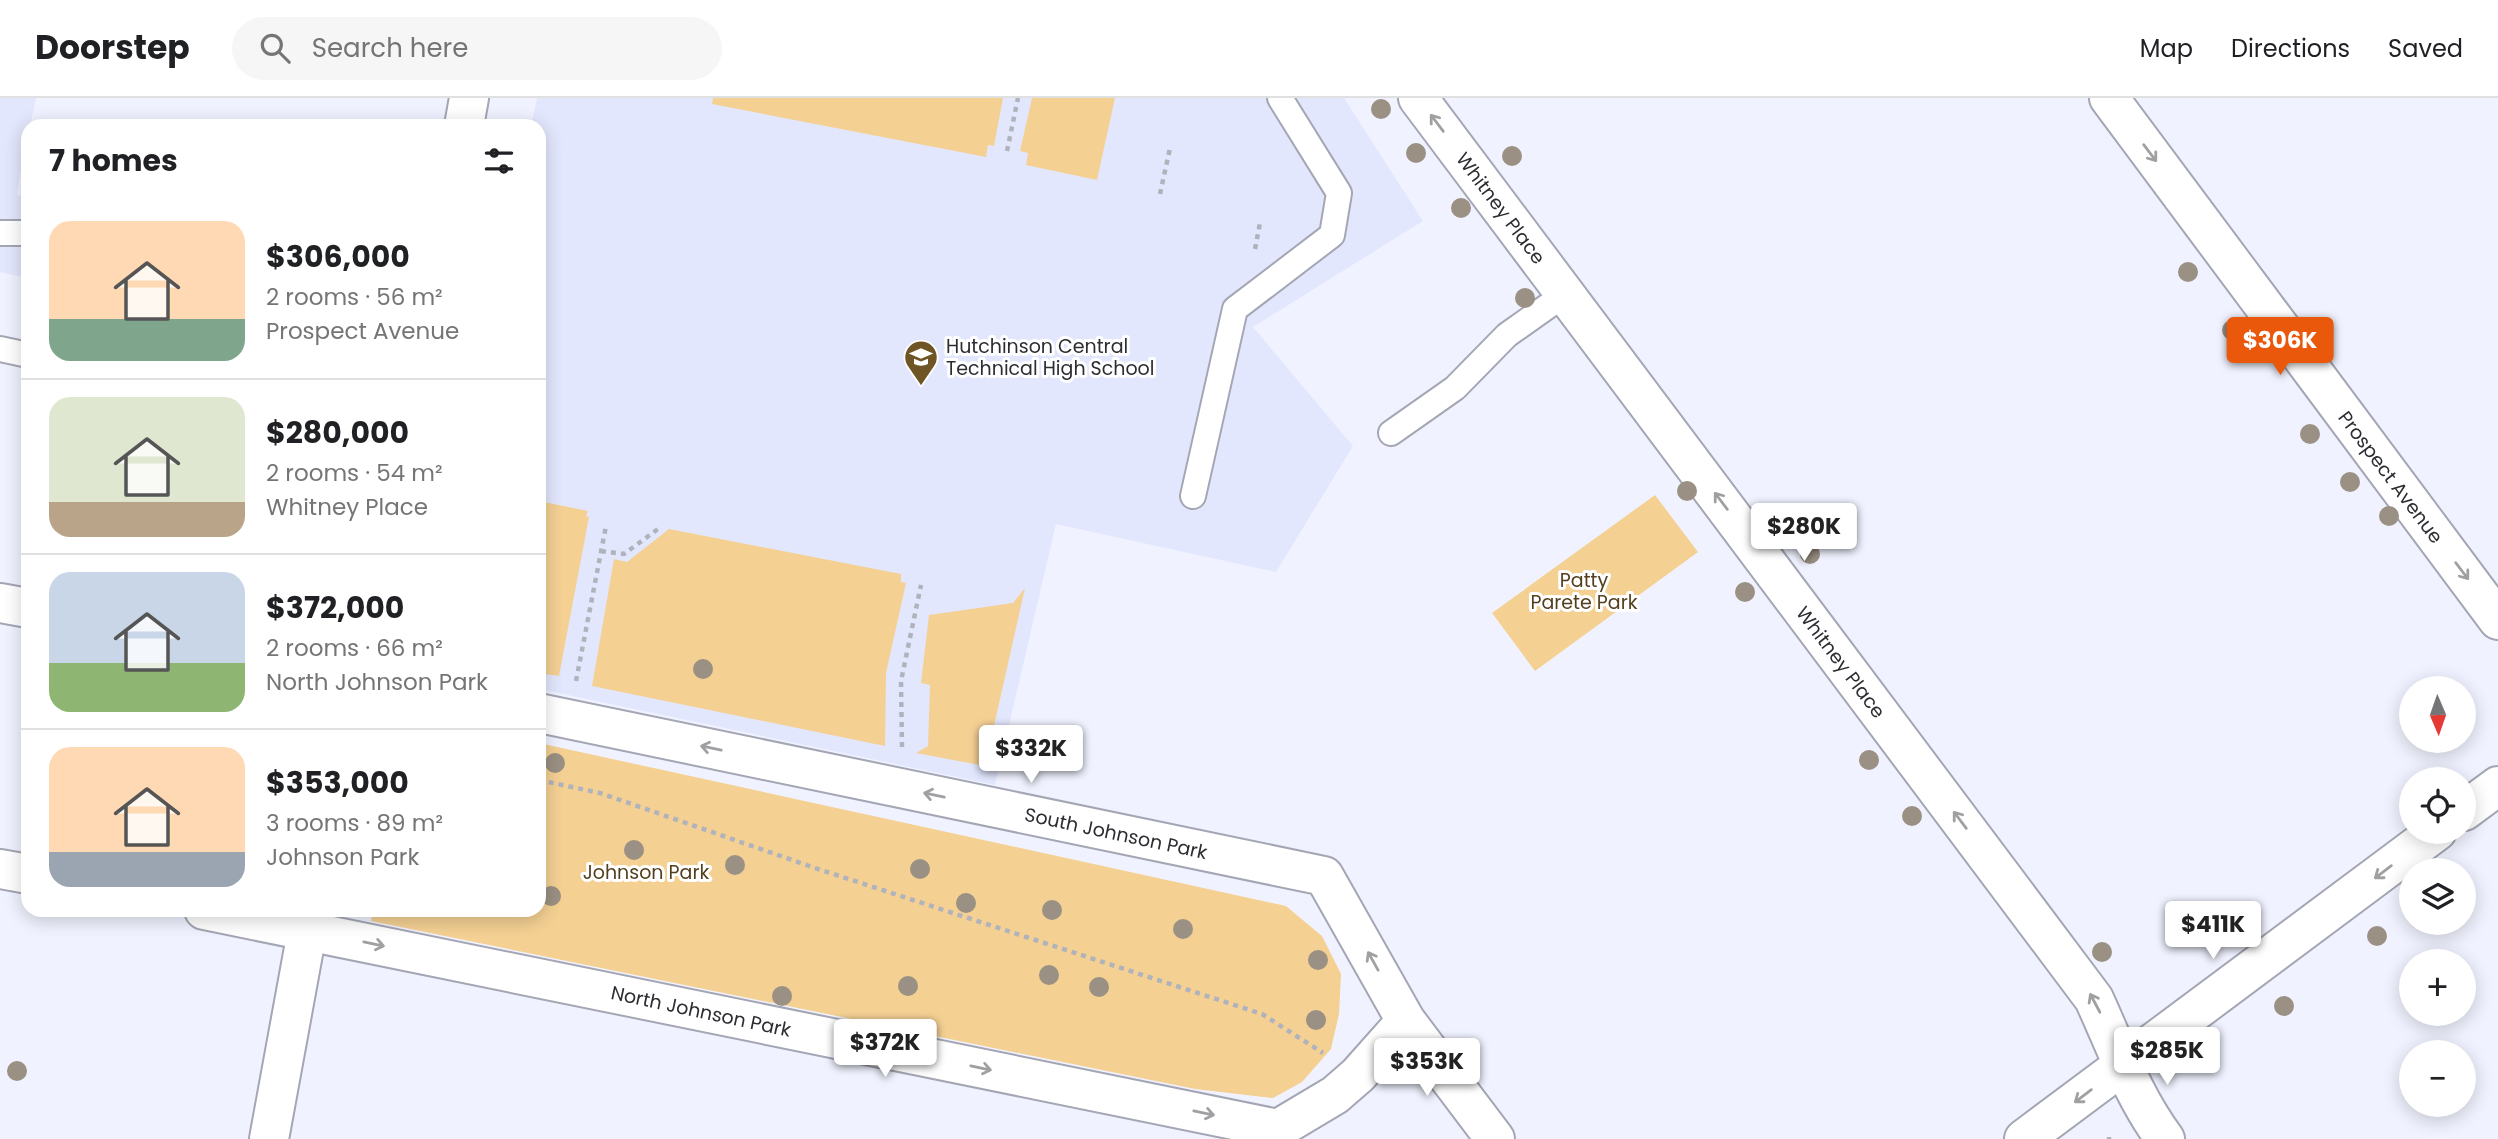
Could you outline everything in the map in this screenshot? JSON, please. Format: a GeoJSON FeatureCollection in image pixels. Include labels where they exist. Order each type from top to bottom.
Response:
{"type":"FeatureCollection","features":[{"type":"Feature","properties":{"kind":"street"},"geometry":{"type":"LineString","coordinates":[[465,119],[469,98]]}},
{"type":"Feature","properties":{"kind":"street","name":"Whitney Place"},"geometry":{"type":"LineString","coordinates":[[1418,98],[2094,999],[2122,1066],[2165,1139]]}},
{"type":"Feature","properties":{"kind":"street","name":"Prospect Avenue"},"geometry":{"type":"LineString","coordinates":[[2109,98],[2498,620]]}},
{"type":"Feature","properties":{"kind":"street"},"geometry":{"type":"LineString","coordinates":[[0,603],[21,607]]}},
{"type":"Feature","properties":{"kind":"street","name":"South Johnson Park"},"geometry":{"type":"LineString","coordinates":[[546,714],[1324,876],[1406,1021]]}},
{"type":"Feature","properties":{"kind":"street"},"geometry":{"type":"LineString","coordinates":[[2476,802],[2498,786]]}},
{"type":"Feature","properties":{"kind":"street"},"geometry":{"type":"LineString","coordinates":[[2024,1139],[2420,844]]}},
{"type":"Feature","properties":{"kind":"street"},"geometry":{"type":"LineString","coordinates":[[0,869],[21,873]]}},
{"type":"Feature","properties":{"kind":"street","name":"North Johnson Park"},"geometry":{"type":"LineString","coordinates":[[278,917],[309,920],[1278,1129],[1335,1096],[1358,1075],[1406,1021]]}},
{"type":"Feature","properties":{"kind":"street"},"geometry":{"type":"LineString","coordinates":[[269,1139],[309,920]]}},
{"type":"Feature","properties":{"kind":"street"},"geometry":{"type":"LineString","coordinates":[[1406,1021],[1495,1139]]}},
{"type":"Feature","properties":{"kind":"lane"},"geometry":{"type":"LineString","coordinates":[[1193,496],[1235,309],[1332,235],[1339,193],[1280,98]]}},
{"type":"Feature","properties":{"kind":"lane"},"geometry":{"type":"LineString","coordinates":[[0,233],[21,233]]}},
{"type":"Feature","properties":{"kind":"lane"},"geometry":{"type":"LineString","coordinates":[[1391,433],[1455,388],[1507,335],[1565,293]]}},
{"type":"Feature","properties":{"kind":"lane"},"geometry":{"type":"LineString","coordinates":[[0,349],[21,354]]}},
{"type":"Feature","properties":{"kind":"path"},"geometry":{"type":"LineString","coordinates":[[1007,150],[1018,98]]}},
{"type":"Feature","properties":{"kind":"path"},"geometry":{"type":"LineString","coordinates":[[1160,194],[1170,148]]}},
{"type":"Feature","properties":{"kind":"path"},"geometry":{"type":"LineString","coordinates":[[1253,256],[1260,223]]}},
{"type":"Feature","properties":{"kind":"path"},"geometry":{"type":"LineString","coordinates":[[573,692],[606,526]]}},
{"type":"Feature","properties":{"kind":"path"},"geometry":{"type":"LineString","coordinates":[[601,551],[624,554],[657,529]]}},
{"type":"Feature","properties":{"kind":"path"},"geometry":{"type":"LineString","coordinates":[[902,749],[901,681],[921,585]]}},
{"type":"Feature","properties":{"kind":"path"},"geometry":{"type":"LineString","coordinates":[[546,781],[600,793],[816,868],[1262,1014],[1324,1053]]}},
{"type":"Feature","properties":{"kind":"shaded area"},"geometry":{"type":"Polygon","coordinates":[[[0,98],[36,98],[32,119],[21,119],[21,170],[17,195],[21,196],[21,276],[0,272],[0,98]]]}},
{"type":"Feature","properties":{"kind":"shaded area","name":"Hutchinson Central Technical High School"},"geometry":{"type":"Polygon","coordinates":[[[537,98],[1344,98],[1423,221],[1253,327],[1353,446],[1276,572],[1056,524],[995,785],[546,690],[546,119],[532,119],[537,98]]]}},
{"type":"Feature","properties":{"kind":"green space"},"geometry":{"type":"Polygon","coordinates":[[[713,98],[1003,98],[994,146],[988,145],[986,157],[712,104],[713,98]]]}},
{"type":"Feature","properties":{"kind":"green space"},"geometry":{"type":"Polygon","coordinates":[[[1032,98],[1115,98],[1097,180],[1026,165],[1028,153],[1020,151],[1032,98]]]}},
{"type":"Feature","properties":{"kind":"green space","name":"Patty Parete Park"},"geometry":{"type":"Polygon","coordinates":[[[1655,495],[1698,552],[1535,671],[1492,613],[1655,495]]]}},
{"type":"Feature","properties":{"kind":"green space"},"geometry":{"type":"Polygon","coordinates":[[[546,502],[588,511],[586,516],[589,517],[559,676],[546,674],[546,502]]]}},
{"type":"Feature","properties":{"kind":"green space"},"geometry":{"type":"Polygon","coordinates":[[[669,529],[901,574],[901,582],[906,583],[886,673],[885,746],[592,686],[614,559],[627,562],[669,529]]]}},
{"type":"Feature","properties":{"kind":"green space"},"geometry":{"type":"Polygon","coordinates":[[[1025,588],[985,766],[916,753],[928,746],[930,685],[921,683],[929,615],[1013,603],[1025,588]]]}},
{"type":"Feature","properties":{"kind":"green space","name":"Johnson Park"},"geometry":{"type":"Polygon","coordinates":[[[546,745],[1286,906],[1322,936],[1341,974],[1339,1014],[1331,1049],[1302,1082],[1273,1098],[1195,1089],[371,921],[372,917],[546,917],[546,745]]]}},
{"type":"Feature","properties":{"kind":"place","name":"Hutchinson Central Technical High School"},"geometry":{"type":"Point","coordinates":[921,387]}}]}
